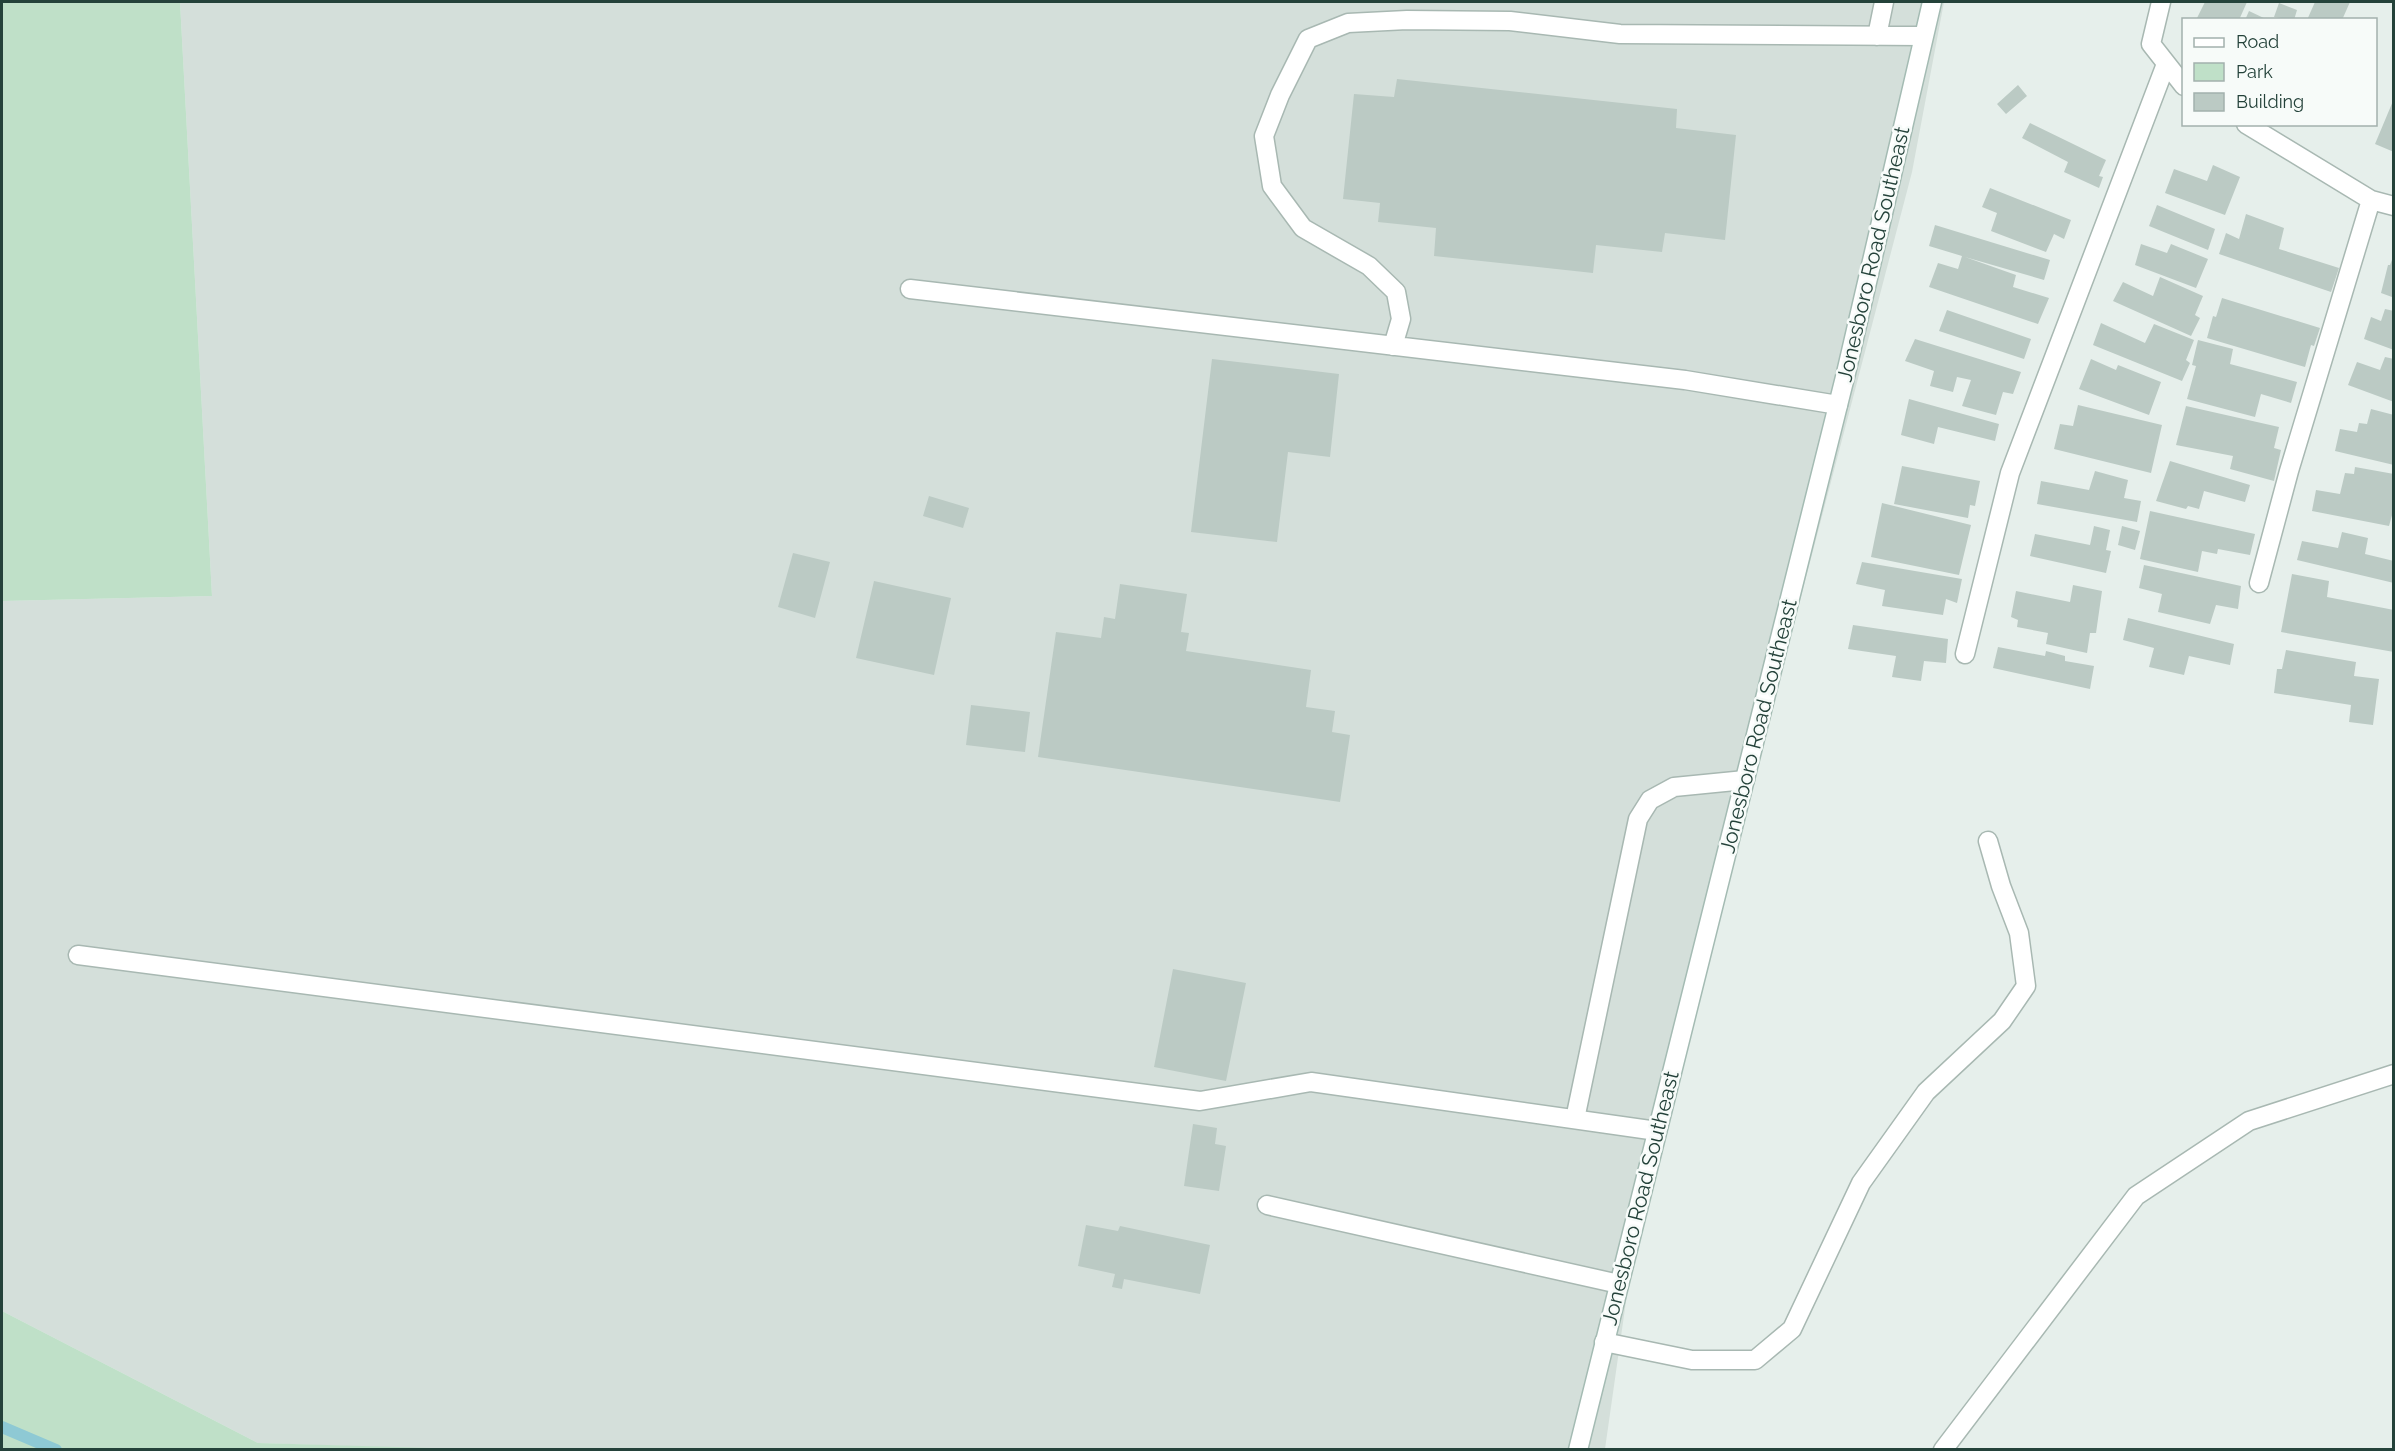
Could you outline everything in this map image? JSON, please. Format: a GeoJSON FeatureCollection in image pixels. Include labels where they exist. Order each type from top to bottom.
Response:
{"type":"FeatureCollection","features":[{"type":"Feature","properties":{"kind":"main road"},"geometry":{"type":"LineString","coordinates":[[1877,36],[1884,2]]}},
{"type":"Feature","properties":{"kind":"main road","name":"Jonesboro Road Southeast"},"geometry":{"type":"LineString","coordinates":[[1578,1449],[1838,405],[1932,2]]}},
{"type":"Feature","properties":{"kind":"main road"},"geometry":{"type":"LineString","coordinates":[[2161,2],[2151,44],[2182,84]]}},
{"type":"Feature","properties":{"kind":"main road"},"geometry":{"type":"LineString","coordinates":[[1393,346],[1401,319],[1396,292],[1369,266],[1303,228],[1272,186],[1264,136],[1280,95],[1308,39],[1348,23],[1407,20],[1510,21],[1620,34],[1923,36]]}},
{"type":"Feature","properties":{"kind":"main road"},"geometry":{"type":"LineString","coordinates":[[1965,654],[2010,473],[2166,64]]}},
{"type":"Feature","properties":{"kind":"main road"},"geometry":{"type":"LineString","coordinates":[[2249,126],[2371,200],[2394,206]]}},
{"type":"Feature","properties":{"kind":"main road"},"geometry":{"type":"LineString","coordinates":[[2259,583],[2289,471],[2371,200]]}},
{"type":"Feature","properties":{"kind":"main road"},"geometry":{"type":"LineString","coordinates":[[909,289],[1685,380],[1838,405]]}},
{"type":"Feature","properties":{"kind":"main road"},"geometry":{"type":"LineString","coordinates":[[1575,1119],[1638,819],[1650,800],[1674,787],[1745,780]]}},
{"type":"Feature","properties":{"kind":"main road"},"geometry":{"type":"LineString","coordinates":[[1604,1342],[1692,1360],[1755,1360],[1792,1329],[1861,1183],[1926,1092],[2002,1021],[2026,986],[2019,933],[2001,886],[1988,841]]}},
{"type":"Feature","properties":{"kind":"main road"},"geometry":{"type":"LineString","coordinates":[[78,955],[1200,1101],[1311,1082],[1657,1131]]}},
{"type":"Feature","properties":{"kind":"main road"},"geometry":{"type":"LineString","coordinates":[[1943,1449],[2136,1196],[2249,1121],[2394,1074]]}},
{"type":"Feature","properties":{"kind":"main road"},"geometry":{"type":"LineString","coordinates":[[1267,1205],[1619,1284]]}},
{"type":"Feature","properties":{"kind":"shaded area"},"geometry":{"type":"Polygon","coordinates":[[[180,2],[1944,2],[1912,172],[1637,1224],[1605,1449],[466,1450],[258,1443],[2,1311],[2,601],[212,596],[180,2]]]}},
{"type":"Feature","properties":{"kind":"green space"},"geometry":{"type":"Polygon","coordinates":[[[2,2],[180,2],[212,596],[2,601],[2,2]]]}},
{"type":"Feature","properties":{"kind":"green space"},"geometry":{"type":"Polygon","coordinates":[[[2,1311],[258,1443],[466,1449],[2,1449],[2,1311]]]}},
{"type":"Feature","properties":{"kind":"building"},"geometry":{"type":"Polygon","coordinates":[[[2205,2],[2247,2],[2240,18],[2197,18],[2205,2]]]}},
{"type":"Feature","properties":{"kind":"building"},"geometry":{"type":"Polygon","coordinates":[[[2315,2],[2350,2],[2343,18],[2308,18],[2315,2]]]}},
{"type":"Feature","properties":{"kind":"building"},"geometry":{"type":"Polygon","coordinates":[[[2279,3],[2297,10],[2295,18],[2274,17],[2279,3]]]}},
{"type":"Feature","properties":{"kind":"building"},"geometry":{"type":"Polygon","coordinates":[[[2249,11],[2264,18],[2246,18],[2249,11]]]}},
{"type":"Feature","properties":{"kind":"building"},"geometry":{"type":"Polygon","coordinates":[[[1397,79],[1677,109],[1676,128],[1736,135],[1725,240],[1665,233],[1662,252],[1596,245],[1593,273],[1434,256],[1436,228],[1378,222],[1380,203],[1343,199],[1354,94],[1394,97],[1397,79]]]}},
{"type":"Feature","properties":{"kind":"building"},"geometry":{"type":"Polygon","coordinates":[[[2018,85],[2027,96],[2006,114],[1997,104],[2018,85]]]}},
{"type":"Feature","properties":{"kind":"building"},"geometry":{"type":"Polygon","coordinates":[[[2394,101],[2394,152],[2375,144],[2394,101]]]}},
{"type":"Feature","properties":{"kind":"building"},"geometry":{"type":"Polygon","coordinates":[[[2030,123],[2106,160],[2099,176],[2103,177],[2099,188],[2064,172],[2068,162],[2022,138],[2030,123]]]}},
{"type":"Feature","properties":{"kind":"building"},"geometry":{"type":"Polygon","coordinates":[[[2213,165],[2240,177],[2225,215],[2165,193],[2174,169],[2207,181],[2213,165]]]}},
{"type":"Feature","properties":{"kind":"building"},"geometry":{"type":"Polygon","coordinates":[[[1990,188],[2071,220],[2064,239],[2054,234],[2046,252],[1991,231],[1997,213],[1982,207],[1990,188]]]}},
{"type":"Feature","properties":{"kind":"building"},"geometry":{"type":"Polygon","coordinates":[[[2157,205],[2215,229],[2208,250],[2149,226],[2157,205]]]}},
{"type":"Feature","properties":{"kind":"building"},"geometry":{"type":"Polygon","coordinates":[[[2246,214],[2284,228],[2279,249],[2339,268],[2331,292],[2219,254],[2226,233],[2239,239],[2246,214]]]}},
{"type":"Feature","properties":{"kind":"building"},"geometry":{"type":"Polygon","coordinates":[[[1935,225],[2050,260],[2044,280],[1965,257],[2016,275],[2013,287],[2049,298],[2038,324],[1929,287],[1938,263],[1958,269],[1962,256],[1929,246],[1935,225]]]}},
{"type":"Feature","properties":{"kind":"building"},"geometry":{"type":"Polygon","coordinates":[[[2141,244],[2167,253],[2171,244],[2208,259],[2196,288],[2135,265],[2141,244]]]}},
{"type":"Feature","properties":{"kind":"building"},"geometry":{"type":"Polygon","coordinates":[[[2393,257],[2394,294],[2392,297],[2381,293],[2388,265],[2393,257]]]}},
{"type":"Feature","properties":{"kind":"building"},"geometry":{"type":"Polygon","coordinates":[[[2160,277],[2203,296],[2195,315],[2200,318],[2191,336],[2113,301],[2123,282],[2153,296],[2160,277]]]}},
{"type":"Feature","properties":{"kind":"building"},"geometry":{"type":"Polygon","coordinates":[[[2222,298],[2320,328],[2314,346],[2311,345],[2305,367],[2207,338],[2213,316],[2216,317],[2222,298]]]}},
{"type":"Feature","properties":{"kind":"building"},"geometry":{"type":"Polygon","coordinates":[[[2385,309],[2394,311],[2394,350],[2364,339],[2371,317],[2381,321],[2385,309]]]}},
{"type":"Feature","properties":{"kind":"building"},"geometry":{"type":"Polygon","coordinates":[[[1947,310],[2031,339],[2024,359],[1939,331],[1947,310]]]}},
{"type":"Feature","properties":{"kind":"building"},"geometry":{"type":"Polygon","coordinates":[[[2101,323],[2145,343],[2154,324],[2194,340],[2186,360],[2190,363],[2182,381],[2093,345],[2101,323]]]}},
{"type":"Feature","properties":{"kind":"building"},"geometry":{"type":"Polygon","coordinates":[[[1915,339],[2021,372],[2013,394],[2003,392],[1996,415],[1962,406],[1971,380],[1957,377],[1953,392],[1930,386],[1934,371],[1905,361],[1915,339]]]}},
{"type":"Feature","properties":{"kind":"building"},"geometry":{"type":"Polygon","coordinates":[[[2198,340],[2233,349],[2230,364],[2297,382],[2291,403],[2261,394],[2255,417],[2187,399],[2196,366],[2192,365],[2198,340]]]}},
{"type":"Feature","properties":{"kind":"building"},"geometry":{"type":"Polygon","coordinates":[[[2385,357],[2394,359],[2394,402],[2348,385],[2357,362],[2380,370],[2385,357]]]}},
{"type":"Feature","properties":{"kind":"building"},"geometry":{"type":"Polygon","coordinates":[[[1212,359],[1339,374],[1330,457],[1288,452],[1277,542],[1191,532],[1212,359]]]}},
{"type":"Feature","properties":{"kind":"building"},"geometry":{"type":"Polygon","coordinates":[[[2091,359],[2116,370],[2118,365],[2161,382],[2149,415],[2079,389],[2091,359]]]}},
{"type":"Feature","properties":{"kind":"building"},"geometry":{"type":"Polygon","coordinates":[[[1909,399],[1999,424],[1995,441],[1938,427],[1934,444],[1901,435],[1909,399]]]}},
{"type":"Feature","properties":{"kind":"building"},"geometry":{"type":"Polygon","coordinates":[[[2078,405],[2162,425],[2151,473],[2054,449],[2060,424],[2073,426],[2078,405]]]}},
{"type":"Feature","properties":{"kind":"building"},"geometry":{"type":"Polygon","coordinates":[[[2186,406],[2279,427],[2274,448],[2281,450],[2274,481],[2230,469],[2233,456],[2176,445],[2186,406]]]}},
{"type":"Feature","properties":{"kind":"building"},"geometry":{"type":"Polygon","coordinates":[[[2371,409],[2394,415],[2394,465],[2335,451],[2340,429],[2357,432],[2359,423],[2367,424],[2371,409]]]}},
{"type":"Feature","properties":{"kind":"building"},"geometry":{"type":"Polygon","coordinates":[[[2170,461],[2250,485],[2245,502],[2204,491],[2199,509],[2188,506],[2186,509],[2156,501],[2170,461]]]}},
{"type":"Feature","properties":{"kind":"building"},"geometry":{"type":"Polygon","coordinates":[[[1902,466],[1980,481],[1975,506],[1970,505],[1968,518],[1894,504],[1902,466]]]}},
{"type":"Feature","properties":{"kind":"building"},"geometry":{"type":"Polygon","coordinates":[[[2355,467],[2394,474],[2394,508],[2389,526],[2312,511],[2316,490],[2340,494],[2345,473],[2354,474],[2355,467]]]}},
{"type":"Feature","properties":{"kind":"building"},"geometry":{"type":"Polygon","coordinates":[[[2095,471],[2128,480],[2124,498],[2141,501],[2137,522],[2037,504],[2041,481],[2089,490],[2095,471]]]}},
{"type":"Feature","properties":{"kind":"building"},"geometry":{"type":"Polygon","coordinates":[[[929,496],[969,508],[963,528],[923,516],[929,496]]]}},
{"type":"Feature","properties":{"kind":"building"},"geometry":{"type":"Polygon","coordinates":[[[1882,503],[1971,525],[1959,575],[1871,557],[1882,503]]]}},
{"type":"Feature","properties":{"kind":"building"},"geometry":{"type":"Polygon","coordinates":[[[2150,511],[2255,534],[2250,555],[2218,549],[2217,554],[2202,551],[2198,572],[2140,559],[2150,511]]]}},
{"type":"Feature","properties":{"kind":"building"},"geometry":{"type":"Polygon","coordinates":[[[2094,526],[2110,530],[2106,550],[2111,551],[2106,573],[2030,556],[2035,534],[2090,545],[2094,526]]]}},
{"type":"Feature","properties":{"kind":"building"},"geometry":{"type":"Polygon","coordinates":[[[2122,526],[2140,531],[2135,550],[2118,545],[2122,526]]]}},
{"type":"Feature","properties":{"kind":"building"},"geometry":{"type":"Polygon","coordinates":[[[2342,532],[2368,538],[2365,554],[2394,561],[2394,583],[2297,560],[2302,541],[2338,548],[2342,532]]]}},
{"type":"Feature","properties":{"kind":"building"},"geometry":{"type":"Polygon","coordinates":[[[793,553],[830,562],[815,618],[778,607],[793,553]]]}},
{"type":"Feature","properties":{"kind":"building"},"geometry":{"type":"Polygon","coordinates":[[[1862,562],[1962,579],[1957,603],[1946,599],[1943,615],[1882,606],[1885,590],[1856,584],[1862,562]]]}},
{"type":"Feature","properties":{"kind":"building"},"geometry":{"type":"Polygon","coordinates":[[[2144,565],[2241,586],[2238,609],[2216,605],[2210,624],[2158,612],[2162,594],[2139,588],[2144,565]]]}},
{"type":"Feature","properties":{"kind":"building"},"geometry":{"type":"Polygon","coordinates":[[[2292,574],[2329,581],[2327,597],[2394,610],[2394,652],[2281,632],[2292,574]]]}},
{"type":"Feature","properties":{"kind":"building"},"geometry":{"type":"Polygon","coordinates":[[[874,581],[951,598],[934,675],[856,658],[874,581]]]}},
{"type":"Feature","properties":{"kind":"building"},"geometry":{"type":"Polygon","coordinates":[[[1120,584],[1187,594],[1181,632],[1189,633],[1186,651],[1311,670],[1306,707],[1335,711],[1332,732],[1350,735],[1340,802],[1038,757],[1056,632],[1101,638],[1104,617],[1115,619],[1120,584]]]}},
{"type":"Feature","properties":{"kind":"building"},"geometry":{"type":"Polygon","coordinates":[[[2073,585],[2102,591],[2096,633],[2090,633],[2087,653],[2046,644],[2048,633],[2017,627],[2018,620],[2011,617],[2016,591],[2070,602],[2073,585]]]}},
{"type":"Feature","properties":{"kind":"building"},"geometry":{"type":"Polygon","coordinates":[[[2128,618],[2234,644],[2230,665],[2189,656],[2184,675],[2149,667],[2154,648],[2123,640],[2128,618]]]}},
{"type":"Feature","properties":{"kind":"building"},"geometry":{"type":"Polygon","coordinates":[[[1853,625],[1948,639],[1946,663],[1924,661],[1921,681],[1892,677],[1896,656],[1848,649],[1853,625]]]}},
{"type":"Feature","properties":{"kind":"building"},"geometry":{"type":"Polygon","coordinates":[[[1998,647],[2045,656],[2046,651],[2065,656],[2065,661],[2094,666],[2090,689],[1993,668],[1998,647]]]}},
{"type":"Feature","properties":{"kind":"building"},"geometry":{"type":"Polygon","coordinates":[[[2286,650],[2356,662],[2354,676],[2379,679],[2373,725],[2349,722],[2351,705],[2274,693],[2277,669],[2282,669],[2286,650]]]}},
{"type":"Feature","properties":{"kind":"building"},"geometry":{"type":"Polygon","coordinates":[[[971,705],[1030,712],[1025,752],[966,745],[971,705]]]}},
{"type":"Feature","properties":{"kind":"building"},"geometry":{"type":"Polygon","coordinates":[[[1173,969],[1246,983],[1226,1081],[1154,1067],[1173,969]]]}},
{"type":"Feature","properties":{"kind":"building"},"geometry":{"type":"Polygon","coordinates":[[[1193,1124],[1217,1128],[1215,1144],[1226,1146],[1219,1191],[1184,1186],[1193,1124]]]}},
{"type":"Feature","properties":{"kind":"building"},"geometry":{"type":"Polygon","coordinates":[[[1086,1225],[1118,1231],[1120,1226],[1210,1245],[1200,1294],[1124,1279],[1122,1289],[1112,1287],[1115,1274],[1078,1266],[1086,1225]]]}},
{"type":"Feature","properties":{"kind":"waterway"},"geometry":{"type":"LineString","coordinates":[[2,1427],[56,1450]]}}]}
